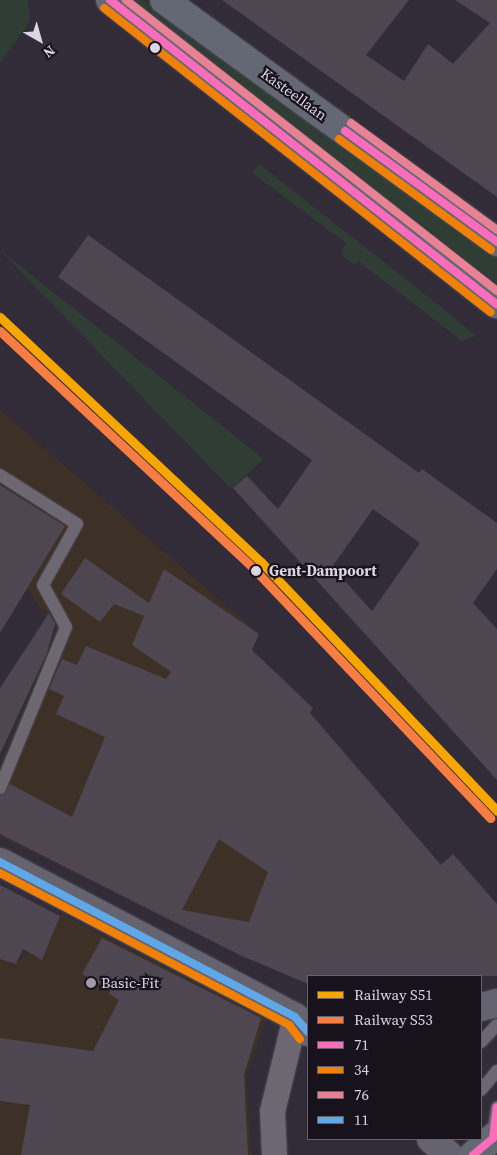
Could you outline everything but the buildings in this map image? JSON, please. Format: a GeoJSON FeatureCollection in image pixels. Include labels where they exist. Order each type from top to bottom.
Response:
{"type":"FeatureCollection","features":[{"type":"Feature","properties":{"kind":"main road"},"geometry":{"type":"LineString","coordinates":[[110,0],[497,304]]}},
{"type":"Feature","properties":{"kind":"main road","name":"Kasteellaan"},"geometry":{"type":"LineString","coordinates":[[164,0],[497,242]]}},
{"type":"Feature","properties":{"kind":"main road"},"geometry":{"type":"LineString","coordinates":[[0,862],[304,1022]]}},
{"type":"Feature","properties":{"kind":"main road"},"geometry":{"type":"LineString","coordinates":[[482,1007],[497,1004]]}},
{"type":"Feature","properties":{"kind":"main road"},"geometry":{"type":"LineString","coordinates":[[432,1140],[449,1155]]}},
{"type":"Feature","properties":{"kind":"street"},"geometry":{"type":"LineString","coordinates":[[274,1155],[272,1111],[304,1022]]}},
{"type":"Feature","properties":{"kind":"lane"},"geometry":{"type":"LineString","coordinates":[[0,475],[77,524],[43,585],[66,627],[0,788]]}},
{"type":"Feature","properties":{"kind":"lane"},"geometry":{"type":"LineString","coordinates":[[482,1032],[497,1025]]}},
{"type":"Feature","properties":{"kind":"lane"},"geometry":{"type":"LineString","coordinates":[[482,1041],[497,1025]]}},
{"type":"Feature","properties":{"kind":"lane"},"geometry":{"type":"LineString","coordinates":[[482,1089],[497,1072]]}},
{"type":"Feature","properties":{"kind":"lane"},"geometry":{"type":"LineString","coordinates":[[487,1146],[497,1107]]}},
{"type":"Feature","properties":{"kind":"shaded area"},"geometry":{"type":"Polygon","coordinates":[[[0,410],[259,634],[252,650],[313,708],[311,713],[441,865],[445,913],[254,910],[237,954],[0,836],[0,766],[57,632],[27,589],[0,573],[0,410]]]}},
{"type":"Feature","properties":{"kind":"shaded area"},"geometry":{"type":"Polygon","coordinates":[[[61,914],[266,1019],[246,1077],[252,1155],[0,1155],[0,953],[1,959],[16,964],[28,952],[42,960],[61,914]]]}},
{"type":"Feature","properties":{"kind":"green space"},"geometry":{"type":"Polygon","coordinates":[[[0,0],[27,0],[30,12],[29,23],[0,63],[0,0]]]}},
{"type":"Feature","properties":{"kind":"green space"},"geometry":{"type":"Polygon","coordinates":[[[130,0],[144,0],[497,256],[497,288],[130,0]]]}},
{"type":"Feature","properties":{"kind":"green space"},"geometry":{"type":"Polygon","coordinates":[[[259,164],[476,336],[462,341],[358,261],[355,265],[341,254],[346,243],[252,173],[259,164]]]}},
{"type":"Feature","properties":{"kind":"green space"},"geometry":{"type":"Polygon","coordinates":[[[0,250],[264,459],[231,489],[0,250]]]}},
{"type":"Feature","properties":{"kind":"rail line","name":"S51"},"geometry":{"type":"LineString","coordinates":[[0,317],[262,563],[497,811]]}},
{"type":"Feature","properties":{"kind":"rail line","name":"S53"},"geometry":{"type":"LineString","coordinates":[[0,331],[255,570],[490,818]]}},
{"type":"Feature","properties":{"kind":"transit line","name":"71"},"geometry":{"type":"LineString","coordinates":[[110,0],[497,304]]}},
{"type":"Feature","properties":{"kind":"transit line","name":"76"},"geometry":{"type":"LineString","coordinates":[[126,0],[497,291]]}},
{"type":"Feature","properties":{"kind":"transit line","name":"34"},"geometry":{"type":"LineString","coordinates":[[104,8],[491,312]]}},
{"type":"Feature","properties":{"kind":"transit line","name":"76"},"geometry":{"type":"LineString","coordinates":[[351,123],[497,230]]}},
{"type":"Feature","properties":{"kind":"transit line","name":"71"},"geometry":{"type":"LineString","coordinates":[[345,131],[497,242]]}},
{"type":"Feature","properties":{"kind":"transit line","name":"34"},"geometry":{"type":"LineString","coordinates":[[339,139],[491,250]]}},
{"type":"Feature","properties":{"kind":"transit line","name":"11"},"geometry":{"type":"LineString","coordinates":[[0,862],[295,1017],[307,1031]]}},
{"type":"Feature","properties":{"kind":"transit line","name":"34"},"geometry":{"type":"LineString","coordinates":[[0,873],[289,1025],[300,1039]]}},
{"type":"Feature","properties":{"kind":"transit line","name":"71"},"geometry":{"type":"LineString","coordinates":[[473,1155],[493,1138],[497,1107]]}},
{"type":"Feature","properties":{"kind":"place","name":"Gent-Dampoort"},"geometry":{"type":"Point","coordinates":[256,571]}},
{"type":"Feature","properties":{"kind":"place","name":"Basic-Fit"},"geometry":{"type":"Point","coordinates":[91,983]}}]}
